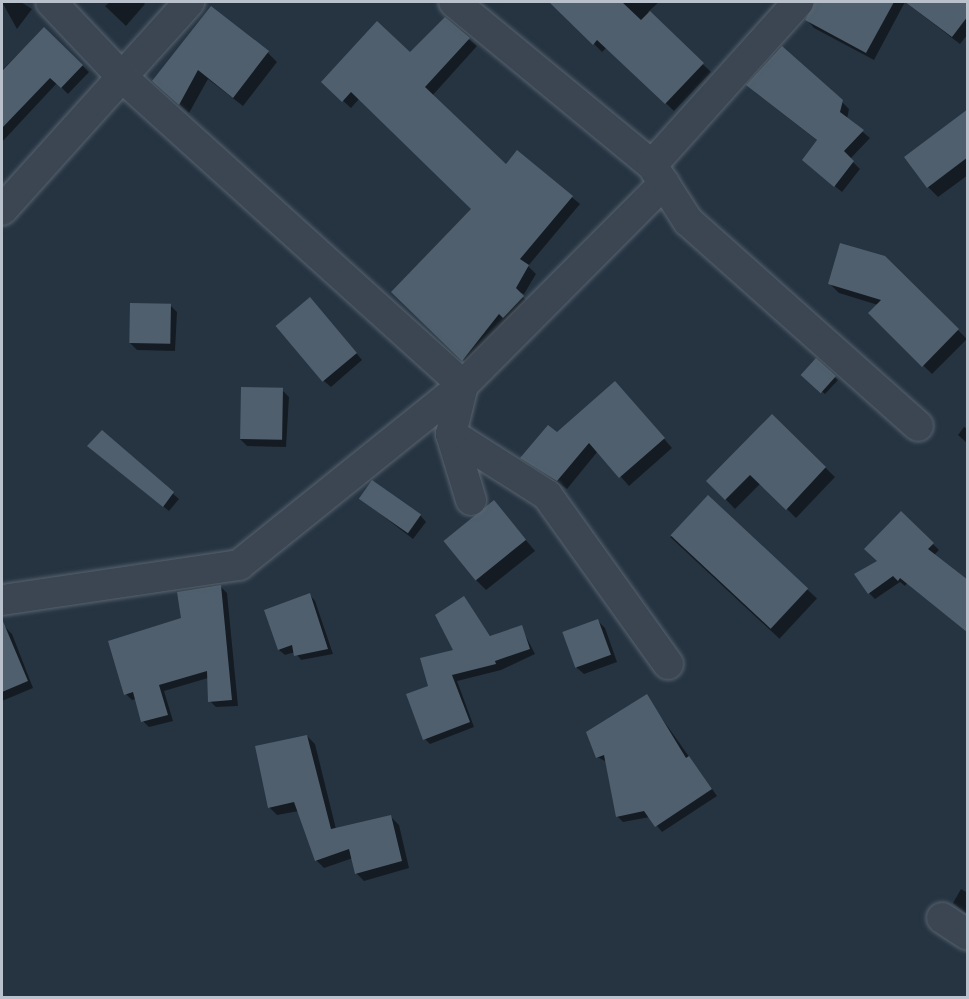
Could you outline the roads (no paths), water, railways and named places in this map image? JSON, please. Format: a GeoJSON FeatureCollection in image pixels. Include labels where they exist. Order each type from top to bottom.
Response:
{"type":"FeatureCollection","features":[{"type":"Feature","properties":{"kind":"street"},"geometry":{"type":"LineString","coordinates":[[51,2],[122,76],[463,385]]}},
{"type":"Feature","properties":{"kind":"street"},"geometry":{"type":"LineString","coordinates":[[2,210],[189,2]]}},
{"type":"Feature","properties":{"kind":"street"},"geometry":{"type":"LineString","coordinates":[[454,2],[658,174],[688,221],[918,426]]}},
{"type":"Feature","properties":{"kind":"street"},"geometry":{"type":"LineString","coordinates":[[2,600],[238,566],[463,385],[658,174],[798,2]]}},
{"type":"Feature","properties":{"kind":"street"},"geometry":{"type":"LineString","coordinates":[[463,385],[451,434],[471,501]]}},
{"type":"Feature","properties":{"kind":"street"},"geometry":{"type":"LineString","coordinates":[[451,434],[547,495],[668,664]]}},
{"type":"Feature","properties":{"kind":"street"},"geometry":{"type":"LineString","coordinates":[[942,918],[968,935]]}}]}
